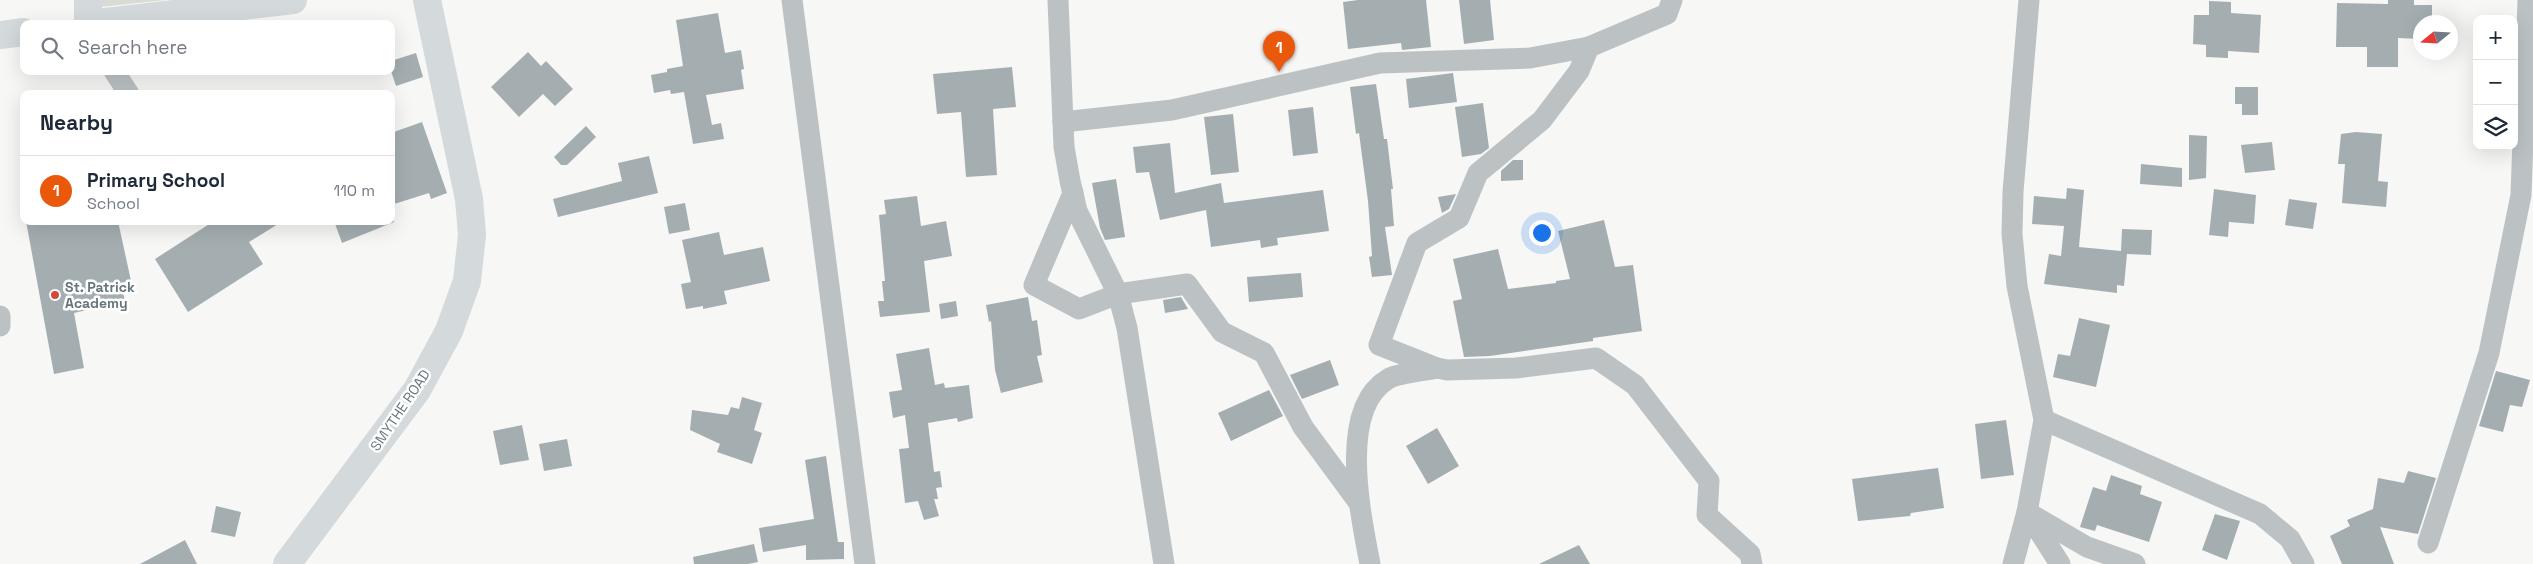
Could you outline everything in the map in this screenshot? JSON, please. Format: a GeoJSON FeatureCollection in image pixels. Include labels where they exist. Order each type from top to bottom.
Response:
{"type":"FeatureCollection","features":[{"type":"Feature","properties":{"kind":"main road"},"geometry":{"type":"LineString","coordinates":[[88,0],[96,20]]}},
{"type":"Feature","properties":{"kind":"main road"},"geometry":{"type":"LineString","coordinates":[[123,20],[293,0]]}},
{"type":"Feature","properties":{"kind":"main road","name":"SMYTHE ROAD"},"geometry":{"type":"LineString","coordinates":[[287,564],[417,390],[449,331],[466,281],[472,235],[469,199],[427,0]]}},
{"type":"Feature","properties":{"kind":"main road"},"geometry":{"type":"LineString","coordinates":[[0,35],[20,32]]}},
{"type":"Feature","properties":{"kind":"street"},"geometry":{"type":"LineString","coordinates":[[792,0],[865,564]]}},
{"type":"Feature","properties":{"kind":"street"},"geometry":{"type":"LineString","coordinates":[[1058,0],[1064,147],[1077,211],[1118,294],[1127,328],[1164,564]]}},
{"type":"Feature","properties":{"kind":"street"},"geometry":{"type":"LineString","coordinates":[[1063,122],[1172,110],[1380,63],[1530,58],[1589,48],[1667,14],[1672,0]]}},
{"type":"Feature","properties":{"kind":"street"},"geometry":{"type":"LineString","coordinates":[[2013,564],[2027,512],[2044,420],[2017,286],[2012,234],[2013,192],[2029,0]]}},
{"type":"Feature","properties":{"kind":"street"},"geometry":{"type":"LineString","coordinates":[[2428,543],[2489,353],[2521,195],[2528,0]]}},
{"type":"Feature","properties":{"kind":"street"},"geometry":{"type":"LineString","coordinates":[[1436,368],[1379,345],[1417,243],[1459,218],[1478,173],[1542,120],[1579,70],[1589,48]]}},
{"type":"Feature","properties":{"kind":"street"},"geometry":{"type":"LineString","coordinates":[[117,75],[126,90]]}},
{"type":"Feature","properties":{"kind":"street"},"geometry":{"type":"LineString","coordinates":[[1073,193],[1034,285],[1079,309],[1118,294],[1187,284],[1222,332],[1264,353],[1303,427],[1359,503]]}},
{"type":"Feature","properties":{"kind":"street"},"geometry":{"type":"LineString","coordinates":[[0,316],[0,326]]}},
{"type":"Feature","properties":{"kind":"street"},"geometry":{"type":"LineString","coordinates":[[1370,564],[1355,471],[1358,433],[1368,397],[1388,378],[1436,368],[1516,368],[1596,358],[1635,385],[1709,481],[1707,515],[1750,554],[1752,564]]}},
{"type":"Feature","properties":{"kind":"street"},"geometry":{"type":"LineString","coordinates":[[2044,420],[2260,514],[2290,540],[2304,564]]}},
{"type":"Feature","properties":{"kind":"street"},"geometry":{"type":"LineString","coordinates":[[2027,512],[2060,564]]}},
{"type":"Feature","properties":{"kind":"street"},"geometry":{"type":"LineString","coordinates":[[2027,512],[2087,547],[2135,564]]}},
{"type":"Feature","properties":{"kind":"shaded area"},"geometry":{"type":"Polygon","coordinates":[[[101,0],[166,0],[101,7],[101,0]]]}},
{"type":"Feature","properties":{"kind":"building"},"geometry":{"type":"Polygon","coordinates":[[[1358,0],[1426,0],[1431,47],[1402,50],[1401,43],[1348,49],[1343,2],[1358,0]]]}},
{"type":"Feature","properties":{"kind":"building"},"geometry":{"type":"Polygon","coordinates":[[[1459,0],[1490,0],[1494,40],[1464,44],[1459,0]]]}},
{"type":"Feature","properties":{"kind":"building"},"geometry":{"type":"Polygon","coordinates":[[[2388,0],[2414,0],[2414,5],[2432,5],[2432,15],[2413,15],[2413,39],[2398,38],[2398,67],[2367,67],[2367,47],[2336,47],[2337,3],[2388,4],[2388,0]]]}},
{"type":"Feature","properties":{"kind":"building"},"geometry":{"type":"Polygon","coordinates":[[[2209,1],[2231,2],[2231,13],[2261,15],[2259,53],[2228,51],[2228,58],[2206,57],[2206,45],[2193,44],[2194,15],[2209,15],[2209,1]]]}},
{"type":"Feature","properties":{"kind":"building"},"geometry":{"type":"Polygon","coordinates":[[[718,13],[725,53],[741,50],[744,69],[741,70],[744,89],[706,95],[712,125],[721,123],[724,139],[693,144],[684,92],[671,94],[670,90],[654,93],[651,75],[683,66],[676,20],[718,13]]]}},
{"type":"Feature","properties":{"kind":"building"},"geometry":{"type":"Polygon","coordinates":[[[528,52],[541,66],[546,61],[573,89],[555,106],[543,94],[519,117],[491,87],[528,52]]]}},
{"type":"Feature","properties":{"kind":"building"},"geometry":{"type":"Polygon","coordinates":[[[416,53],[423,77],[396,86],[392,75],[395,75],[395,60],[416,53]]]}},
{"type":"Feature","properties":{"kind":"building"},"geometry":{"type":"Polygon","coordinates":[[[1012,67],[1016,107],[993,109],[997,175],[966,177],[961,112],[937,114],[933,74],[1012,67]]]}},
{"type":"Feature","properties":{"kind":"building"},"geometry":{"type":"Polygon","coordinates":[[[1453,73],[1457,102],[1409,108],[1406,79],[1453,73]]]}},
{"type":"Feature","properties":{"kind":"building"},"geometry":{"type":"Polygon","coordinates":[[[1376,84],[1384,139],[1387,139],[1393,189],[1391,189],[1394,226],[1385,227],[1392,275],[1372,277],[1369,257],[1372,256],[1368,201],[1359,133],[1356,134],[1350,87],[1376,84]]]}},
{"type":"Feature","properties":{"kind":"building"},"geometry":{"type":"Polygon","coordinates":[[[2235,87],[2258,87],[2258,115],[2242,115],[2242,104],[2235,104],[2235,87]]]}},
{"type":"Feature","properties":{"kind":"building"},"geometry":{"type":"Polygon","coordinates":[[[1483,103],[1489,148],[1481,154],[1462,157],[1455,107],[1483,103]]]}},
{"type":"Feature","properties":{"kind":"building"},"geometry":{"type":"Polygon","coordinates":[[[1313,107],[1318,153],[1293,156],[1288,110],[1313,107]]]}},
{"type":"Feature","properties":{"kind":"building"},"geometry":{"type":"Polygon","coordinates":[[[1233,114],[1239,172],[1211,175],[1204,117],[1233,114]]]}},
{"type":"Feature","properties":{"kind":"building"},"geometry":{"type":"Polygon","coordinates":[[[422,122],[447,193],[431,199],[429,193],[395,204],[395,132],[422,122]]]}},
{"type":"Feature","properties":{"kind":"building"},"geometry":{"type":"Polygon","coordinates":[[[586,126],[596,137],[567,165],[561,165],[554,157],[586,126]]]}},
{"type":"Feature","properties":{"kind":"building"},"geometry":{"type":"Polygon","coordinates":[[[2356,132],[2382,134],[2378,181],[2388,182],[2386,207],[2342,203],[2345,164],[2338,164],[2341,134],[2356,132]]]}},
{"type":"Feature","properties":{"kind":"building"},"geometry":{"type":"Polygon","coordinates":[[[2189,135],[2207,136],[2206,178],[2189,180],[2189,135]]]}},
{"type":"Feature","properties":{"kind":"building"},"geometry":{"type":"Polygon","coordinates":[[[2272,142],[2275,170],[2245,173],[2241,145],[2272,142]]]}},
{"type":"Feature","properties":{"kind":"building"},"geometry":{"type":"Polygon","coordinates":[[[1170,143],[1175,193],[1221,183],[1224,203],[1323,190],[1329,231],[1277,238],[1278,245],[1261,248],[1260,240],[1211,247],[1206,210],[1160,220],[1149,172],[1136,173],[1133,147],[1170,143]]]}},
{"type":"Feature","properties":{"kind":"building"},"geometry":{"type":"Polygon","coordinates":[[[649,156],[658,193],[558,217],[553,199],[622,181],[618,163],[649,156]]]}},
{"type":"Feature","properties":{"kind":"building"},"geometry":{"type":"Polygon","coordinates":[[[1513,160],[1523,160],[1523,180],[1501,181],[1501,171],[1513,160]]]}},
{"type":"Feature","properties":{"kind":"building"},"geometry":{"type":"Polygon","coordinates":[[[2141,164],[2182,168],[2182,187],[2140,184],[2141,164]]]}},
{"type":"Feature","properties":{"kind":"building"},"geometry":{"type":"Polygon","coordinates":[[[1116,179],[1125,237],[1105,240],[1100,228],[1092,183],[1116,179]]]}},
{"type":"Feature","properties":{"kind":"building"},"geometry":{"type":"Polygon","coordinates":[[[2067,188],[2084,190],[2079,247],[2121,251],[2122,229],[2152,230],[2151,255],[2127,254],[2124,286],[2117,285],[2117,293],[2044,284],[2049,254],[2061,256],[2064,226],[2032,224],[2034,196],[2066,199],[2067,188]]]}},
{"type":"Feature","properties":{"kind":"building"},"geometry":{"type":"Polygon","coordinates":[[[2214,189],[2256,195],[2254,224],[2229,222],[2228,237],[2209,235],[2214,189]]]}},
{"type":"Feature","properties":{"kind":"building"},"geometry":{"type":"Polygon","coordinates":[[[1456,194],[1449,209],[1442,213],[1438,197],[1456,194]]]}},
{"type":"Feature","properties":{"kind":"building"},"geometry":{"type":"Polygon","coordinates":[[[917,196],[921,226],[946,221],[952,256],[924,261],[930,312],[880,317],[878,301],[884,301],[882,281],[885,281],[879,215],[886,214],[884,200],[917,196]]]}},
{"type":"Feature","properties":{"kind":"building"},"geometry":{"type":"Polygon","coordinates":[[[2289,199],[2317,203],[2313,229],[2285,225],[2289,199]]]}},
{"type":"Feature","properties":{"kind":"building"},"geometry":{"type":"Polygon","coordinates":[[[685,203],[690,230],[669,234],[664,207],[685,203]]]}},
{"type":"Feature","properties":{"kind":"building"},"geometry":{"type":"Polygon","coordinates":[[[1604,220],[1615,267],[1633,265],[1642,331],[1593,338],[1593,341],[1490,356],[1464,357],[1453,301],[1462,299],[1453,259],[1498,249],[1508,289],[1556,283],[1556,281],[1570,279],[1558,231],[1604,220]]]}},
{"type":"Feature","properties":{"kind":"building"},"geometry":{"type":"Polygon","coordinates":[[[27,225],[119,225],[131,281],[121,283],[125,301],[74,313],[84,368],[54,374],[27,225]]]}},
{"type":"Feature","properties":{"kind":"building"},"geometry":{"type":"Polygon","coordinates":[[[208,225],[277,225],[249,242],[263,264],[188,312],[155,259],[208,225]]]}},
{"type":"Feature","properties":{"kind":"building"},"geometry":{"type":"Polygon","coordinates":[[[335,225],[387,225],[342,243],[335,225]]]}},
{"type":"Feature","properties":{"kind":"building"},"geometry":{"type":"Polygon","coordinates":[[[719,232],[724,255],[763,247],[770,281],[724,291],[727,304],[703,309],[703,306],[686,309],[681,284],[691,282],[682,240],[719,232]]]}},
{"type":"Feature","properties":{"kind":"building"},"geometry":{"type":"Polygon","coordinates":[[[1301,273],[1303,297],[1249,302],[1247,277],[1301,273]]]}},
{"type":"Feature","properties":{"kind":"building"},"geometry":{"type":"Polygon","coordinates":[[[1028,297],[1032,321],[1037,320],[1042,355],[1037,356],[1043,382],[1001,393],[995,370],[991,321],[989,322],[986,305],[1028,297]]]}},
{"type":"Feature","properties":{"kind":"building"},"geometry":{"type":"Polygon","coordinates":[[[1181,297],[1188,309],[1165,313],[1163,300],[1181,297]]]}},
{"type":"Feature","properties":{"kind":"building"},"geometry":{"type":"Polygon","coordinates":[[[956,301],[958,316],[941,319],[939,304],[956,301]]]}},
{"type":"Feature","properties":{"kind":"building"},"geometry":{"type":"Polygon","coordinates":[[[2079,318],[2110,325],[2096,387],[2053,377],[2058,354],[2070,356],[2079,318]]]}},
{"type":"Feature","properties":{"kind":"building"},"geometry":{"type":"Polygon","coordinates":[[[929,348],[935,385],[944,383],[945,388],[969,385],[973,418],[958,422],[957,418],[928,423],[934,472],[940,471],[942,487],[936,488],[938,499],[934,499],[939,516],[924,520],[918,501],[905,503],[899,449],[909,448],[905,415],[893,418],[889,392],[902,390],[896,354],[929,348]]]}},
{"type":"Feature","properties":{"kind":"building"},"geometry":{"type":"Polygon","coordinates":[[[1330,360],[1339,385],[1302,399],[1290,375],[1330,360]]]}},
{"type":"Feature","properties":{"kind":"building"},"geometry":{"type":"Polygon","coordinates":[[[2496,371],[2530,380],[2522,407],[2510,405],[2503,432],[2479,426],[2496,371]]]}},
{"type":"Feature","properties":{"kind":"building"},"geometry":{"type":"Polygon","coordinates":[[[1269,390],[1283,416],[1231,441],[1218,413],[1269,390]]]}},
{"type":"Feature","properties":{"kind":"building"},"geometry":{"type":"Polygon","coordinates":[[[742,397],[762,403],[754,430],[762,433],[752,464],[717,452],[720,444],[690,430],[692,410],[728,415],[731,407],[739,409],[742,397]]]}},
{"type":"Feature","properties":{"kind":"building"},"geometry":{"type":"Polygon","coordinates":[[[2006,420],[2014,475],[1981,479],[1975,424],[2006,420]]]}},
{"type":"Feature","properties":{"kind":"building"},"geometry":{"type":"Polygon","coordinates":[[[522,425],[529,460],[500,465],[493,431],[522,425]]]}},
{"type":"Feature","properties":{"kind":"building"},"geometry":{"type":"Polygon","coordinates":[[[1437,428],[1459,466],[1428,484],[1406,446],[1437,428]]]}},
{"type":"Feature","properties":{"kind":"building"},"geometry":{"type":"Polygon","coordinates":[[[567,439],[572,466],[544,471],[539,444],[567,439]]]}},
{"type":"Feature","properties":{"kind":"building"},"geometry":{"type":"Polygon","coordinates":[[[826,456],[838,542],[844,542],[844,559],[806,560],[806,545],[763,552],[759,528],[814,519],[805,460],[826,456]]]}},
{"type":"Feature","properties":{"kind":"building"},"geometry":{"type":"Polygon","coordinates":[[[1938,468],[1944,508],[1911,513],[1910,516],[1858,521],[1852,479],[1938,468]]]}},
{"type":"Feature","properties":{"kind":"building"},"geometry":{"type":"Polygon","coordinates":[[[2408,471],[2436,478],[2418,534],[2380,527],[2394,564],[2342,564],[2330,536],[2350,526],[2347,520],[2373,509],[2378,478],[2404,483],[2408,471]]]}},
{"type":"Feature","properties":{"kind":"building"},"geometry":{"type":"Polygon","coordinates":[[[2111,475],[2142,486],[2140,494],[2162,502],[2149,542],[2097,525],[2095,531],[2080,527],[2093,487],[2106,491],[2111,475]]]}},
{"type":"Feature","properties":{"kind":"building"},"geometry":{"type":"Polygon","coordinates":[[[216,506],[241,512],[235,537],[211,532],[216,506]]]}},
{"type":"Feature","properties":{"kind":"building"},"geometry":{"type":"Polygon","coordinates":[[[2215,514],[2240,521],[2227,560],[2202,550],[2215,514]]]}},
{"type":"Feature","properties":{"kind":"building"},"geometry":{"type":"Polygon","coordinates":[[[185,540],[197,564],[140,564],[185,540]]]}},
{"type":"Feature","properties":{"kind":"building"},"geometry":{"type":"Polygon","coordinates":[[[754,544],[758,562],[748,564],[694,564],[693,557],[754,544]]]}},
{"type":"Feature","properties":{"kind":"building"},"geometry":{"type":"Polygon","coordinates":[[[1579,545],[1590,564],[1539,564],[1579,545]]]}},
{"type":"Feature","properties":{"kind":"place","name":"Primary School"},"geometry":{"type":"Point","coordinates":[1279,72]}},
{"type":"Feature","properties":{"kind":"place","name":"St. Patrick Academy"},"geometry":{"type":"Point","coordinates":[55,295]}}]}
